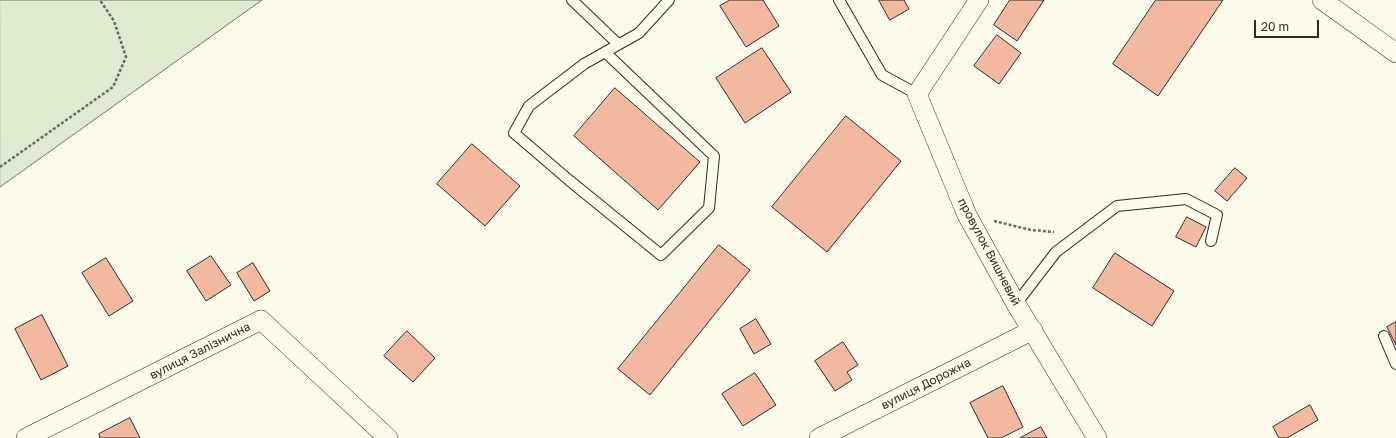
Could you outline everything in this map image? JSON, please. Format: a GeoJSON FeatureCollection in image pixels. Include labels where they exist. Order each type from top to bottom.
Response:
{"type":"FeatureCollection","features":[{"type":"Feature","properties":{"kind":"street"},"geometry":{"type":"LineString","coordinates":[[917,94],[979,0]]}},
{"type":"Feature","properties":{"kind":"street"},"geometry":{"type":"LineString","coordinates":[[1322,0],[1396,53]]}},
{"type":"Feature","properties":{"kind":"street","name":"провулок Вишневий"},"geometry":{"type":"LineString","coordinates":[[917,94],[967,215],[1016,304],[1097,438]]}},
{"type":"Feature","properties":{"kind":"street","name":"вулиця Залізнична"},"geometry":{"type":"LineString","coordinates":[[26,438],[261,320],[388,438]]}},
{"type":"Feature","properties":{"kind":"street","name":"вулиця Дорожна"},"geometry":{"type":"LineString","coordinates":[[819,438],[1033,330]]}},
{"type":"Feature","properties":{"kind":"lane"},"geometry":{"type":"LineString","coordinates":[[572,0],[618,44]]}},
{"type":"Feature","properties":{"kind":"lane"},"geometry":{"type":"LineString","coordinates":[[605,52],[714,156],[709,208],[661,255],[514,133],[529,106],[584,64],[618,44],[639,33],[669,0]]}},
{"type":"Feature","properties":{"kind":"lane"},"geometry":{"type":"LineString","coordinates":[[839,0],[882,75],[917,94]]}},
{"type":"Feature","properties":{"kind":"lane"},"geometry":{"type":"LineString","coordinates":[[1016,304],[1056,252],[1117,206],[1186,199],[1217,215],[1211,241]]}},
{"type":"Feature","properties":{"kind":"lane"},"geometry":{"type":"LineString","coordinates":[[1384,336],[1396,364]]}},
{"type":"Feature","properties":{"kind":"path"},"geometry":{"type":"LineString","coordinates":[[0,167],[113,87],[126,57],[114,21],[100,0]]}},
{"type":"Feature","properties":{"kind":"path"},"geometry":{"type":"LineString","coordinates":[[967,215],[1031,230],[1078,235]]}},
{"type":"Feature","properties":{"kind":"green space"},"geometry":{"type":"Polygon","coordinates":[[[0,0],[262,0],[0,187],[0,0]]]}},
{"type":"Feature","properties":{"kind":"building"},"geometry":{"type":"Polygon","coordinates":[[[730,0],[763,0],[779,26],[746,47],[720,6],[730,0]]]}},
{"type":"Feature","properties":{"kind":"building"},"geometry":{"type":"Polygon","coordinates":[[[879,0],[904,0],[909,9],[890,20],[879,0]]]}},
{"type":"Feature","properties":{"kind":"building"},"geometry":{"type":"Polygon","coordinates":[[[1010,0],[1044,0],[1017,41],[994,25],[1010,0]]]}},
{"type":"Feature","properties":{"kind":"building"},"geometry":{"type":"Polygon","coordinates":[[[1156,0],[1223,0],[1158,96],[1113,64],[1156,0]]]}},
{"type":"Feature","properties":{"kind":"building"},"geometry":{"type":"Polygon","coordinates":[[[997,35],[1021,53],[999,84],[974,66],[997,35]]]}},
{"type":"Feature","properties":{"kind":"building"},"geometry":{"type":"Polygon","coordinates":[[[762,48],[791,92],[745,123],[716,78],[762,48]]]}},
{"type":"Feature","properties":{"kind":"building"},"geometry":{"type":"Polygon","coordinates":[[[615,88],[700,162],[658,210],[574,136],[615,88]]]}},
{"type":"Feature","properties":{"kind":"building"},"geometry":{"type":"Polygon","coordinates":[[[846,116],[901,161],[827,252],[772,207],[846,116]]]}},
{"type":"Feature","properties":{"kind":"building"},"geometry":{"type":"Polygon","coordinates":[[[472,144],[520,186],[485,226],[437,184],[472,144]]]}},
{"type":"Feature","properties":{"kind":"building"},"geometry":{"type":"Polygon","coordinates":[[[1235,168],[1247,178],[1227,201],[1215,191],[1235,168]]]}},
{"type":"Feature","properties":{"kind":"building"},"geometry":{"type":"Polygon","coordinates":[[[1187,217],[1206,227],[1196,247],[1176,237],[1187,217]]]}},
{"type":"Feature","properties":{"kind":"building"},"geometry":{"type":"Polygon","coordinates":[[[719,245],[750,270],[650,395],[618,369],[719,245]]]}},
{"type":"Feature","properties":{"kind":"building"},"geometry":{"type":"Polygon","coordinates":[[[1115,253],[1174,291],[1152,326],[1093,288],[1115,253]]]}},
{"type":"Feature","properties":{"kind":"building"},"geometry":{"type":"Polygon","coordinates":[[[211,256],[231,285],[206,301],[187,271],[211,256]]]}},
{"type":"Feature","properties":{"kind":"building"},"geometry":{"type":"Polygon","coordinates":[[[106,258],[133,301],[109,316],[82,273],[106,258]]]}},
{"type":"Feature","properties":{"kind":"building"},"geometry":{"type":"Polygon","coordinates":[[[253,263],[270,291],[254,301],[237,273],[253,263]]]}},
{"type":"Feature","properties":{"kind":"building"},"geometry":{"type":"Polygon","coordinates":[[[42,315],[68,366],[41,380],[15,329],[42,315]]]}},
{"type":"Feature","properties":{"kind":"building"},"geometry":{"type":"Polygon","coordinates":[[[756,319],[771,344],[754,354],[740,329],[756,319]]]}},
{"type":"Feature","properties":{"kind":"building"},"geometry":{"type":"Polygon","coordinates":[[[1396,322],[1396,345],[1387,327],[1396,322]]]}},
{"type":"Feature","properties":{"kind":"building"},"geometry":{"type":"Polygon","coordinates":[[[407,331],[435,358],[413,382],[384,356],[407,331]]]}},
{"type":"Feature","properties":{"kind":"building"},"geometry":{"type":"Polygon","coordinates":[[[843,342],[858,365],[847,372],[852,380],[835,391],[815,361],[843,342]]]}},
{"type":"Feature","properties":{"kind":"building"},"geometry":{"type":"Polygon","coordinates":[[[755,373],[776,405],[743,426],[722,394],[755,373]]]}},
{"type":"Feature","properties":{"kind":"building"},"geometry":{"type":"Polygon","coordinates":[[[1003,386],[1023,427],[1001,438],[988,438],[970,403],[1003,386]]]}},
{"type":"Feature","properties":{"kind":"building"},"geometry":{"type":"Polygon","coordinates":[[[1310,405],[1318,420],[1287,438],[1279,438],[1273,427],[1310,405]]]}},
{"type":"Feature","properties":{"kind":"building"},"geometry":{"type":"Polygon","coordinates":[[[130,418],[140,438],[100,438],[99,434],[130,418]]]}},
{"type":"Feature","properties":{"kind":"building"},"geometry":{"type":"Polygon","coordinates":[[[1041,427],[1047,438],[1020,438],[1041,427]]]}}]}
